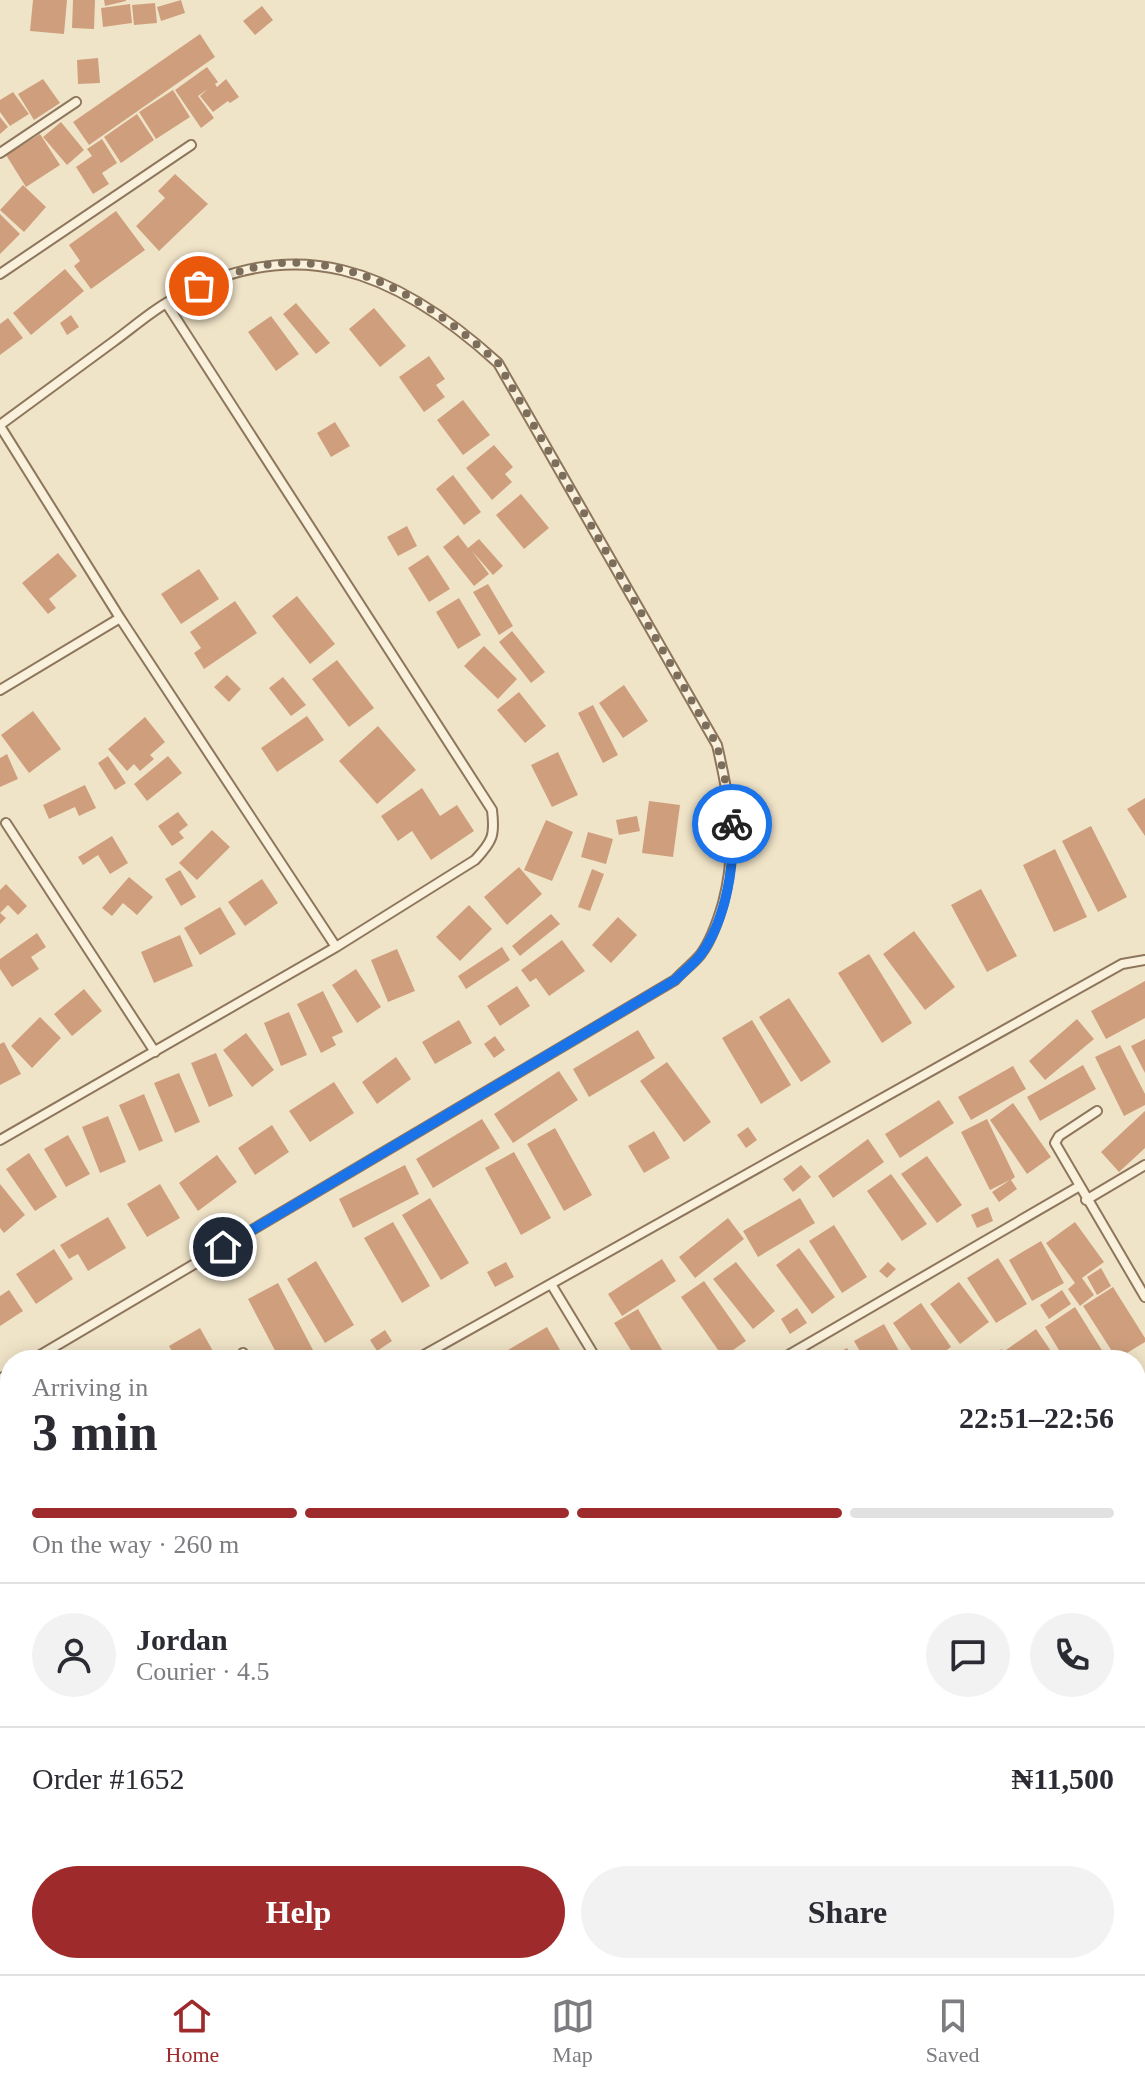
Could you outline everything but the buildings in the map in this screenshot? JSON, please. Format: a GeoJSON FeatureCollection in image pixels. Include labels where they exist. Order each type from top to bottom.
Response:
{"type":"FeatureCollection","features":[{"type":"Feature","properties":{"kind":"lane"},"geometry":{"type":"LineString","coordinates":[[0,153],[76,102]]}},
{"type":"Feature","properties":{"kind":"lane"},"geometry":{"type":"LineString","coordinates":[[0,274],[191,145]]}},
{"type":"Feature","properties":{"kind":"lane"},"geometry":{"type":"LineString","coordinates":[[49,1350],[675,980],[702,953],[718,919],[729,880],[733,842],[729,797],[717,745],[498,363],[463,331],[384,283],[336,267],[282,263],[239,272],[199,286],[166,303],[0,426],[120,618],[336,947]]}},
{"type":"Feature","properties":{"kind":"lane"},"geometry":{"type":"LineString","coordinates":[[0,1140],[336,947],[475,860],[489,845],[494,830],[492,810],[166,303]]}},
{"type":"Feature","properties":{"kind":"lane"},"geometry":{"type":"LineString","coordinates":[[0,690],[120,618]]}},
{"type":"Feature","properties":{"kind":"lane"},"geometry":{"type":"LineString","coordinates":[[6,823],[155,1052]]}},
{"type":"Feature","properties":{"kind":"lane"},"geometry":{"type":"LineString","coordinates":[[433,1350],[1122,964],[1145,960]]}},
{"type":"Feature","properties":{"kind":"lane"},"geometry":{"type":"LineString","coordinates":[[1097,1111],[1059,1136],[1055,1143],[1145,1297]]}},
{"type":"Feature","properties":{"kind":"lane"},"geometry":{"type":"LineString","coordinates":[[1086,1200],[1145,1165]]}},
{"type":"Feature","properties":{"kind":"lane"},"geometry":{"type":"LineString","coordinates":[[797,1350],[1078,1187]]}},
{"type":"Feature","properties":{"kind":"lane"},"geometry":{"type":"LineString","coordinates":[[551,1284],[591,1350]]}},
{"type":"Feature","properties":{"kind":"way so far"},"geometry":{"type":"LineString","coordinates":[[199,286],[239,272],[282,263],[336,267],[384,283],[428,307],[463,331],[498,363],[717,745],[732,824]]}},
{"type":"Feature","properties":{"kind":"route"},"geometry":{"type":"LineString","coordinates":[[223,1247],[675,980],[702,953],[718,919],[729,880],[732,824]]}}]}
